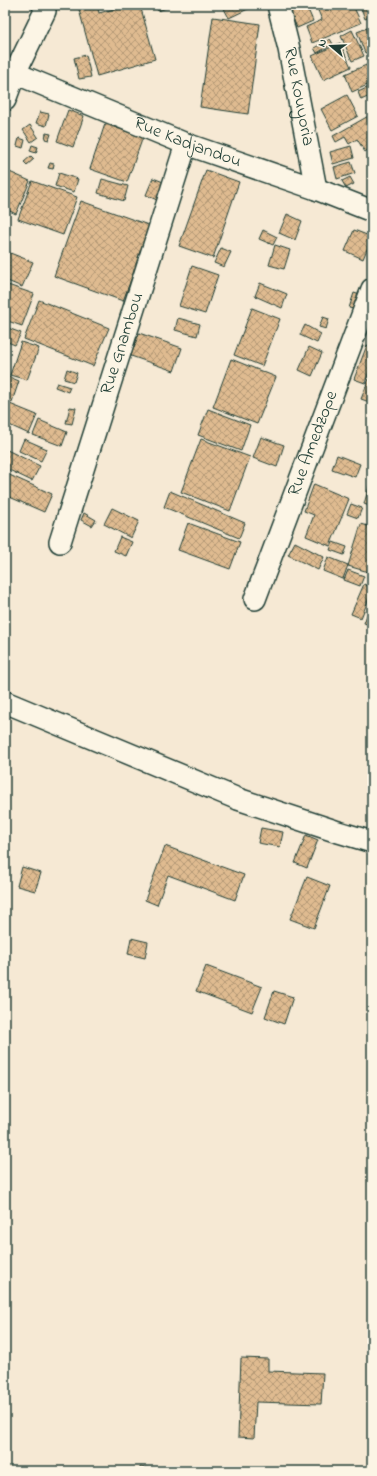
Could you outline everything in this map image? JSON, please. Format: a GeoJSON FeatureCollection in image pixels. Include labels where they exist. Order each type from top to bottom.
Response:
{"type":"FeatureCollection","features":[{"type":"Feature","properties":{"kind":"street","name":"Rue Kouyoria"},"geometry":{"type":"LineString","coordinates":[[278,5],[289,50],[316,189]]}},
{"type":"Feature","properties":{"kind":"street"},"geometry":{"type":"LineString","coordinates":[[5,100],[10,71],[48,7]]}},
{"type":"Feature","properties":{"kind":"street","name":"Rue Kadjandou"},"geometry":{"type":"LineString","coordinates":[[10,71],[186,144],[316,189],[372,212]]}},
{"type":"Feature","properties":{"kind":"street","name":"Rue Gnambou"},"geometry":{"type":"LineString","coordinates":[[60,542],[186,144]]}},
{"type":"Feature","properties":{"kind":"street","name":"Rue Amedzope"},"geometry":{"type":"LineString","coordinates":[[255,599],[372,289]]}},
{"type":"Feature","properties":{"kind":"street"},"geometry":{"type":"LineString","coordinates":[[5,702],[238,799],[372,842]]}},
{"type":"Feature","properties":{"kind":"building"},"geometry":{"type":"Polygon","coordinates":[[[97,5],[99,13],[129,5],[140,5],[155,59],[97,76],[78,6],[97,5]]]}},
{"type":"Feature","properties":{"kind":"building"},"geometry":{"type":"Polygon","coordinates":[[[156,5],[172,5],[172,6],[158,11],[156,5]]]}},
{"type":"Feature","properties":{"kind":"building"},"geometry":{"type":"Polygon","coordinates":[[[222,5],[249,5],[250,8],[229,18],[222,5]]]}},
{"type":"Feature","properties":{"kind":"building"},"geometry":{"type":"Polygon","coordinates":[[[306,5],[313,21],[297,28],[290,11],[306,5]]]}},
{"type":"Feature","properties":{"kind":"building"},"geometry":{"type":"Polygon","coordinates":[[[324,5],[353,5],[361,23],[312,43],[306,27],[322,20],[317,8],[324,5]]]}},
{"type":"Feature","properties":{"kind":"building"},"geometry":{"type":"Polygon","coordinates":[[[360,5],[372,5],[372,16],[365,19],[360,5]]]}},
{"type":"Feature","properties":{"kind":"building"},"geometry":{"type":"Polygon","coordinates":[[[213,17],[260,24],[248,114],[200,107],[213,17]]]}},
{"type":"Feature","properties":{"kind":"building"},"geometry":{"type":"Polygon","coordinates":[[[367,28],[372,41],[372,51],[365,53],[357,32],[367,28]]]}},
{"type":"Feature","properties":{"kind":"building"},"geometry":{"type":"Polygon","coordinates":[[[352,30],[364,56],[352,61],[341,36],[352,30]]]}},
{"type":"Feature","properties":{"kind":"building"},"geometry":{"type":"Polygon","coordinates":[[[330,39],[333,44],[317,53],[314,48],[330,39]]]}},
{"type":"Feature","properties":{"kind":"building"},"geometry":{"type":"Polygon","coordinates":[[[340,43],[351,67],[323,80],[312,56],[340,43]]]}},
{"type":"Feature","properties":{"kind":"building"},"geometry":{"type":"Polygon","coordinates":[[[86,55],[91,77],[79,79],[74,58],[86,55]]]}},
{"type":"Feature","properties":{"kind":"building"},"geometry":{"type":"Polygon","coordinates":[[[371,63],[372,83],[352,92],[345,74],[371,63]]]}},
{"type":"Feature","properties":{"kind":"building"},"geometry":{"type":"Polygon","coordinates":[[[369,87],[372,95],[361,100],[358,92],[369,87]]]}},
{"type":"Feature","properties":{"kind":"building"},"geometry":{"type":"Polygon","coordinates":[[[347,95],[358,116],[332,130],[321,109],[347,95]]]}},
{"type":"Feature","properties":{"kind":"building"},"geometry":{"type":"Polygon","coordinates":[[[68,110],[84,116],[73,147],[57,141],[68,110]]]}},
{"type":"Feature","properties":{"kind":"building"},"geometry":{"type":"Polygon","coordinates":[[[40,112],[49,114],[46,126],[36,123],[40,112]]]}},
{"type":"Feature","properties":{"kind":"building"},"geometry":{"type":"Polygon","coordinates":[[[372,114],[372,147],[365,152],[357,139],[349,144],[345,137],[336,142],[333,136],[372,114]]]}},
{"type":"Feature","properties":{"kind":"building"},"geometry":{"type":"Polygon","coordinates":[[[105,124],[143,137],[127,182],[90,169],[105,124]]]}},
{"type":"Feature","properties":{"kind":"building"},"geometry":{"type":"Polygon","coordinates":[[[30,125],[38,137],[31,142],[23,130],[30,125]]]}},
{"type":"Feature","properties":{"kind":"building"},"geometry":{"type":"Polygon","coordinates":[[[46,133],[51,134],[49,140],[45,139],[46,133]]]}},
{"type":"Feature","properties":{"kind":"building"},"geometry":{"type":"Polygon","coordinates":[[[19,138],[25,140],[23,148],[17,146],[19,138]]]}},
{"type":"Feature","properties":{"kind":"building"},"geometry":{"type":"Polygon","coordinates":[[[32,145],[38,147],[36,153],[30,151],[32,145]]]}},
{"type":"Feature","properties":{"kind":"building"},"geometry":{"type":"Polygon","coordinates":[[[351,146],[354,158],[333,164],[330,152],[351,146]]]}},
{"type":"Feature","properties":{"kind":"building"},"geometry":{"type":"Polygon","coordinates":[[[31,156],[34,159],[27,165],[24,162],[31,156]]]}},
{"type":"Feature","properties":{"kind":"building"},"geometry":{"type":"Polygon","coordinates":[[[351,162],[355,173],[337,179],[334,167],[351,162]]]}},
{"type":"Feature","properties":{"kind":"building"},"geometry":{"type":"Polygon","coordinates":[[[50,163],[54,164],[53,169],[48,168],[50,163]]]}},
{"type":"Feature","properties":{"kind":"building"},"geometry":{"type":"Polygon","coordinates":[[[5,170],[30,181],[16,214],[5,209],[5,170]]]}},
{"type":"Feature","properties":{"kind":"building"},"geometry":{"type":"Polygon","coordinates":[[[206,170],[239,182],[213,258],[179,246],[206,170]]]}},
{"type":"Feature","properties":{"kind":"building"},"geometry":{"type":"Polygon","coordinates":[[[59,173],[78,179],[74,192],[55,186],[59,173]]]}},
{"type":"Feature","properties":{"kind":"building"},"geometry":{"type":"Polygon","coordinates":[[[350,177],[354,184],[346,188],[342,181],[350,177]]]}},
{"type":"Feature","properties":{"kind":"building"},"geometry":{"type":"Polygon","coordinates":[[[153,178],[166,183],[159,201],[146,195],[153,178]]]}},
{"type":"Feature","properties":{"kind":"building"},"geometry":{"type":"Polygon","coordinates":[[[102,179],[128,186],[124,201],[98,193],[102,179]]]}},
{"type":"Feature","properties":{"kind":"building"},"geometry":{"type":"Polygon","coordinates":[[[32,181],[77,197],[63,235],[18,219],[32,181]]]}},
{"type":"Feature","properties":{"kind":"building"},"geometry":{"type":"Polygon","coordinates":[[[81,201],[151,226],[123,301],[54,276],[81,201]]]}},
{"type":"Feature","properties":{"kind":"building"},"geometry":{"type":"Polygon","coordinates":[[[287,214],[302,221],[295,240],[279,233],[287,214]]]}},
{"type":"Feature","properties":{"kind":"building"},"geometry":{"type":"Polygon","coordinates":[[[263,230],[277,237],[273,245],[259,239],[263,230]]]}},
{"type":"Feature","properties":{"kind":"building"},"geometry":{"type":"Polygon","coordinates":[[[354,230],[372,237],[363,259],[345,251],[354,230]]]}},
{"type":"Feature","properties":{"kind":"building"},"geometry":{"type":"Polygon","coordinates":[[[275,245],[290,250],[284,269],[269,265],[275,245]]]}},
{"type":"Feature","properties":{"kind":"building"},"geometry":{"type":"Polygon","coordinates":[[[221,248],[231,252],[224,267],[214,263],[221,248]]]}},
{"type":"Feature","properties":{"kind":"building"},"geometry":{"type":"Polygon","coordinates":[[[5,251],[33,262],[22,287],[5,280],[5,251]]]}},
{"type":"Feature","properties":{"kind":"building"},"geometry":{"type":"Polygon","coordinates":[[[192,266],[218,275],[205,314],[179,306],[192,266]]]}},
{"type":"Feature","properties":{"kind":"building"},"geometry":{"type":"Polygon","coordinates":[[[260,283],[287,294],[282,308],[255,296],[260,283]]]}},
{"type":"Feature","properties":{"kind":"building"},"geometry":{"type":"Polygon","coordinates":[[[5,284],[34,294],[22,326],[5,320],[5,284]]]}},
{"type":"Feature","properties":{"kind":"building"},"geometry":{"type":"Polygon","coordinates":[[[354,293],[363,296],[358,310],[349,308],[354,293]]]}},
{"type":"Feature","properties":{"kind":"building"},"geometry":{"type":"Polygon","coordinates":[[[39,300],[109,328],[93,366],[24,339],[39,300]]]}},
{"type":"Feature","properties":{"kind":"building"},"geometry":{"type":"Polygon","coordinates":[[[252,308],[280,319],[262,366],[234,355],[252,308]]]}},
{"type":"Feature","properties":{"kind":"building"},"geometry":{"type":"Polygon","coordinates":[[[323,317],[329,319],[326,329],[319,327],[323,317]]]}},
{"type":"Feature","properties":{"kind":"building"},"geometry":{"type":"Polygon","coordinates":[[[178,318],[200,324],[197,336],[175,330],[178,318]]]}},
{"type":"Feature","properties":{"kind":"building"},"geometry":{"type":"Polygon","coordinates":[[[305,325],[321,334],[317,343],[300,335],[305,325]]]}},
{"type":"Feature","properties":{"kind":"building"},"geometry":{"type":"Polygon","coordinates":[[[8,328],[21,333],[15,345],[5,341],[5,335],[8,328]]]}},
{"type":"Feature","properties":{"kind":"building"},"geometry":{"type":"Polygon","coordinates":[[[139,333],[182,348],[174,371],[131,356],[139,333]]]}},
{"type":"Feature","properties":{"kind":"building"},"geometry":{"type":"Polygon","coordinates":[[[21,342],[39,348],[27,380],[10,375],[21,342]]]}},
{"type":"Feature","properties":{"kind":"building"},"geometry":{"type":"Polygon","coordinates":[[[367,345],[372,347],[372,363],[365,383],[354,379],[367,345]]]}},
{"type":"Feature","properties":{"kind":"building"},"geometry":{"type":"Polygon","coordinates":[[[309,347],[322,353],[312,376],[299,370],[309,347]]]}},
{"type":"Feature","properties":{"kind":"building"},"geometry":{"type":"Polygon","coordinates":[[[231,359],[276,377],[257,424],[213,407],[231,359]]]}},
{"type":"Feature","properties":{"kind":"building"},"geometry":{"type":"Polygon","coordinates":[[[67,369],[77,373],[74,382],[64,379],[67,369]]]}},
{"type":"Feature","properties":{"kind":"building"},"geometry":{"type":"Polygon","coordinates":[[[7,376],[19,381],[12,402],[5,400],[5,383],[7,376]]]}},
{"type":"Feature","properties":{"kind":"building"},"geometry":{"type":"Polygon","coordinates":[[[369,379],[372,380],[372,403],[361,399],[369,379]]]}},
{"type":"Feature","properties":{"kind":"building"},"geometry":{"type":"Polygon","coordinates":[[[57,383],[70,387],[68,392],[55,387],[57,383]]]}},
{"type":"Feature","properties":{"kind":"building"},"geometry":{"type":"Polygon","coordinates":[[[5,402],[37,415],[29,434],[5,423],[5,402]]]}},
{"type":"Feature","properties":{"kind":"building"},"geometry":{"type":"Polygon","coordinates":[[[70,407],[76,408],[72,424],[66,423],[70,407]]]}},
{"type":"Feature","properties":{"kind":"building"},"geometry":{"type":"Polygon","coordinates":[[[208,409],[250,425],[241,451],[198,435],[208,409]]]}},
{"type":"Feature","properties":{"kind":"building"},"geometry":{"type":"Polygon","coordinates":[[[39,420],[67,432],[62,446],[33,435],[39,420]]]}},
{"type":"Feature","properties":{"kind":"building"},"geometry":{"type":"Polygon","coordinates":[[[261,437],[284,445],[277,467],[253,458],[261,437]]]}},
{"type":"Feature","properties":{"kind":"building"},"geometry":{"type":"Polygon","coordinates":[[[24,439],[47,449],[41,461],[19,451],[24,439]]]}},
{"type":"Feature","properties":{"kind":"building"},"geometry":{"type":"Polygon","coordinates":[[[201,439],[250,457],[230,511],[181,492],[201,439]]]}},
{"type":"Feature","properties":{"kind":"building"},"geometry":{"type":"Polygon","coordinates":[[[5,449],[40,466],[32,481],[5,468],[5,449]]]}},
{"type":"Feature","properties":{"kind":"building"},"geometry":{"type":"Polygon","coordinates":[[[337,455],[360,464],[355,477],[332,469],[337,455]]]}},
{"type":"Feature","properties":{"kind":"building"},"geometry":{"type":"Polygon","coordinates":[[[5,473],[52,494],[44,512],[5,495],[5,473]]]}},
{"type":"Feature","properties":{"kind":"building"},"geometry":{"type":"Polygon","coordinates":[[[372,476],[372,507],[364,504],[372,476]]]}},
{"type":"Feature","properties":{"kind":"building"},"geometry":{"type":"Polygon","coordinates":[[[314,484],[349,499],[330,546],[306,536],[314,515],[304,511],[314,484]]]}},
{"type":"Feature","properties":{"kind":"building"},"geometry":{"type":"Polygon","coordinates":[[[170,491],[245,523],[239,538],[164,507],[170,491]]]}},
{"type":"Feature","properties":{"kind":"building"},"geometry":{"type":"Polygon","coordinates":[[[351,504],[362,508],[358,518],[347,514],[351,504]]]}},
{"type":"Feature","properties":{"kind":"building"},"geometry":{"type":"Polygon","coordinates":[[[112,508],[139,521],[131,538],[104,524],[112,508]]]}},
{"type":"Feature","properties":{"kind":"building"},"geometry":{"type":"Polygon","coordinates":[[[84,513],[96,520],[92,526],[81,520],[84,513]]]}},
{"type":"Feature","properties":{"kind":"building"},"geometry":{"type":"Polygon","coordinates":[[[188,523],[240,542],[230,569],[178,550],[188,523]]]}},
{"type":"Feature","properties":{"kind":"building"},"geometry":{"type":"Polygon","coordinates":[[[361,524],[372,527],[372,573],[348,566],[361,524]]]}},
{"type":"Feature","properties":{"kind":"building"},"geometry":{"type":"Polygon","coordinates":[[[120,537],[132,542],[126,556],[114,551],[120,537]]]}},
{"type":"Feature","properties":{"kind":"building"},"geometry":{"type":"Polygon","coordinates":[[[295,542],[324,557],[318,570],[288,555],[295,542]]]}},
{"type":"Feature","properties":{"kind":"building"},"geometry":{"type":"Polygon","coordinates":[[[333,542],[347,547],[344,555],[330,550],[333,542]]]}},
{"type":"Feature","properties":{"kind":"building"},"geometry":{"type":"Polygon","coordinates":[[[328,557],[348,565],[343,579],[323,571],[328,557]]]}},
{"type":"Feature","properties":{"kind":"building"},"geometry":{"type":"Polygon","coordinates":[[[348,570],[364,576],[360,586],[344,580],[348,570]]]}},
{"type":"Feature","properties":{"kind":"building"},"geometry":{"type":"Polygon","coordinates":[[[364,584],[372,588],[372,591],[361,618],[351,614],[364,584]]]}},
{"type":"Feature","properties":{"kind":"building"},"geometry":{"type":"Polygon","coordinates":[[[372,602],[372,626],[364,623],[372,602]]]}},
{"type":"Feature","properties":{"kind":"building"},"geometry":{"type":"Polygon","coordinates":[[[261,828],[283,832],[280,847],[258,843],[261,828]]]}},
{"type":"Feature","properties":{"kind":"building"},"geometry":{"type":"Polygon","coordinates":[[[306,835],[318,840],[307,868],[295,863],[306,835]]]}},
{"type":"Feature","properties":{"kind":"building"},"geometry":{"type":"Polygon","coordinates":[[[165,846],[244,875],[235,900],[168,875],[157,905],[145,900],[165,846]]]}},
{"type":"Feature","properties":{"kind":"building"},"geometry":{"type":"Polygon","coordinates":[[[22,867],[41,873],[35,891],[17,886],[22,867]]]}},
{"type":"Feature","properties":{"kind":"building"},"geometry":{"type":"Polygon","coordinates":[[[307,877],[330,886],[314,928],[290,919],[307,877]]]}},
{"type":"Feature","properties":{"kind":"building"},"geometry":{"type":"Polygon","coordinates":[[[131,938],[148,942],[145,958],[128,954],[131,938]]]}},
{"type":"Feature","properties":{"kind":"building"},"geometry":{"type":"Polygon","coordinates":[[[206,966],[262,987],[252,1012],[196,991],[206,966]]]}},
{"type":"Feature","properties":{"kind":"building"},"geometry":{"type":"Polygon","coordinates":[[[274,991],[293,997],[284,1024],[265,1017],[274,991]]]}},
{"type":"Feature","properties":{"kind":"building"},"geometry":{"type":"Polygon","coordinates":[[[241,1358],[268,1359],[268,1371],[323,1373],[321,1404],[256,1402],[254,1438],[238,1437],[241,1358]]]}},
{"type":"Feature","properties":{"kind":"building"},"geometry":{"type":"Polygon","coordinates":[[[140,1467],[178,1471],[140,1471],[140,1467]]]}}]}
